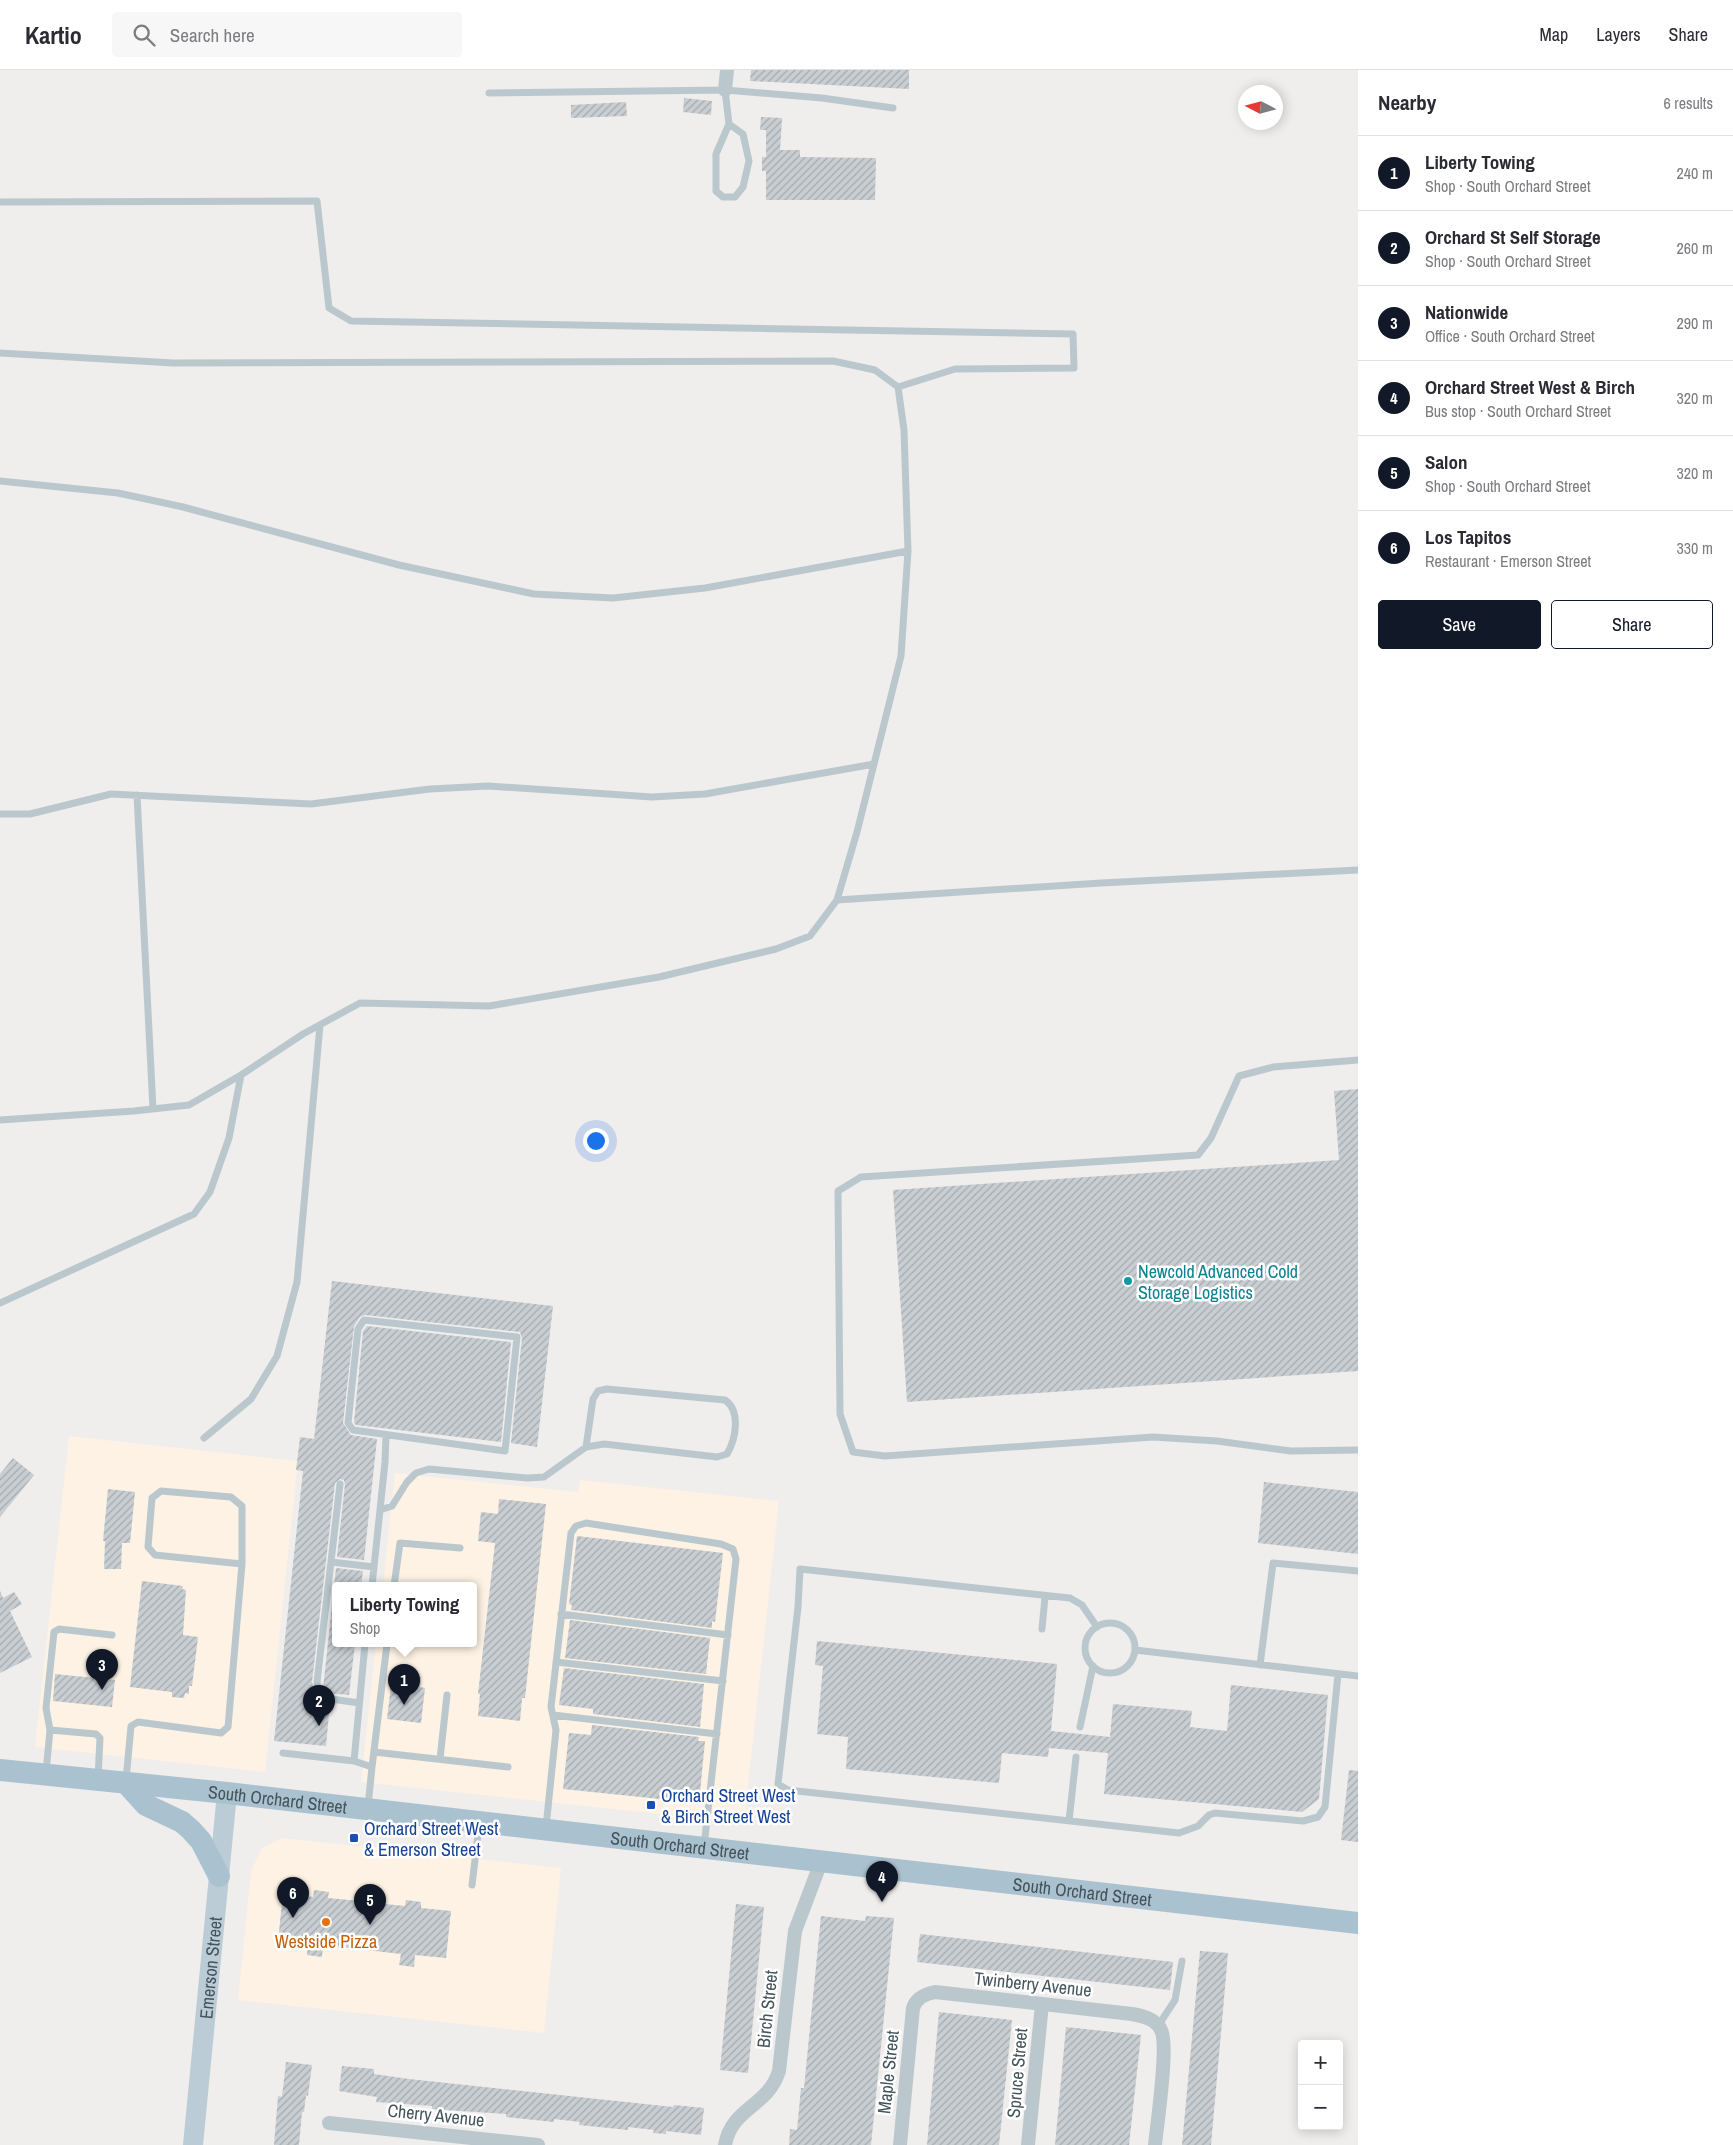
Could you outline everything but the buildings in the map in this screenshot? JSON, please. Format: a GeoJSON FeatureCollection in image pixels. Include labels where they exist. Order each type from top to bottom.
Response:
{"type":"FeatureCollection","features":[{"type":"Feature","properties":{"kind":"main road","name":"South Orchard Street"},"geometry":{"type":"LineString","coordinates":[[0,1770],[227,1793],[1358,1923]]}},
{"type":"Feature","properties":{"kind":"main road"},"geometry":{"type":"LineString","coordinates":[[126,1783],[146,1805],[182,1822],[192,1830],[200,1840],[219,1876]]}},
{"type":"Feature","properties":{"kind":"main road","name":"Emerson Street"},"geometry":{"type":"LineString","coordinates":[[193,2145],[227,1793]]}},
{"type":"Feature","properties":{"kind":"street"},"geometry":{"type":"LineString","coordinates":[[725,90],[727,70]]}},
{"type":"Feature","properties":{"kind":"street","name":"Birch Street"},"geometry":{"type":"LineString","coordinates":[[725,2145],[730,2128],[740,2116],[764,2098],[776,2082],[780,2071],[795,1931],[821,1862]]}},
{"type":"Feature","properties":{"kind":"street","name":"Twinberry Avenue"},"geometry":{"type":"LineString","coordinates":[[914,2004],[921,1997],[935,1992],[1132,2014],[1154,2022]]}},
{"type":"Feature","properties":{"kind":"street","name":"Maple Street"},"geometry":{"type":"LineString","coordinates":[[900,2145],[914,2004]]}},
{"type":"Feature","properties":{"kind":"street","name":"Spruce Street"},"geometry":{"type":"LineString","coordinates":[[1028,2145],[1042,2004]]}},
{"type":"Feature","properties":{"kind":"street"},"geometry":{"type":"LineString","coordinates":[[1154,2022],[1164,2039],[1155,2145]]}},
{"type":"Feature","properties":{"kind":"street","name":"Cherry Avenue"},"geometry":{"type":"LineString","coordinates":[[329,2122],[450,2140],[538,2145]]}},
{"type":"Feature","properties":{"kind":"lane"},"geometry":{"type":"LineString","coordinates":[[725,90],[729,124],[716,154],[716,191],[723,197],[735,197],[744,187],[749,161],[743,134],[729,124]]}},
{"type":"Feature","properties":{"kind":"lane"},"geometry":{"type":"LineString","coordinates":[[489,93],[725,90],[822,98],[893,108]]}},
{"type":"Feature","properties":{"kind":"lane"},"geometry":{"type":"LineString","coordinates":[[0,202],[318,201],[329,308],[351,321],[1073,334],[1074,368],[955,369],[898,388]]}},
{"type":"Feature","properties":{"kind":"lane"},"geometry":{"type":"LineString","coordinates":[[0,353],[173,363],[833,361],[875,370],[898,388],[904,430],[908,551],[901,656],[874,764],[836,900],[810,936],[776,949],[659,977],[488,1006],[360,1003],[320,1025],[189,1105],[0,1120]]}},
{"type":"Feature","properties":{"kind":"lane"},"geometry":{"type":"LineString","coordinates":[[0,481],[118,493],[183,507],[399,564],[534,594],[613,598],[705,588],[908,551]]}},
{"type":"Feature","properties":{"kind":"lane"},"geometry":{"type":"LineString","coordinates":[[0,814],[30,814],[111,794],[311,804],[430,789],[488,786],[652,797],[704,794],[874,764]]}},
{"type":"Feature","properties":{"kind":"lane"},"geometry":{"type":"LineString","coordinates":[[137,795],[153,1109]]}},
{"type":"Feature","properties":{"kind":"lane"},"geometry":{"type":"LineString","coordinates":[[836,900],[1101,883],[1358,870]]}},
{"type":"Feature","properties":{"kind":"lane"},"geometry":{"type":"LineString","coordinates":[[204,1438],[251,1399],[277,1356],[297,1282],[320,1025]]}},
{"type":"Feature","properties":{"kind":"lane"},"geometry":{"type":"LineString","coordinates":[[1358,1060],[1273,1066],[1239,1076],[1211,1138],[1198,1155],[861,1177],[838,1191],[838,1201],[840,1414],[853,1452],[885,1456],[1153,1437],[1217,1441],[1291,1450],[1358,1450]]}},
{"type":"Feature","properties":{"kind":"lane"},"geometry":{"type":"LineString","coordinates":[[0,1303],[194,1214],[210,1192],[229,1138],[242,1074]]}},
{"type":"Feature","properties":{"kind":"lane"},"geometry":{"type":"LineString","coordinates":[[364,1320],[517,1337],[505,1451],[386,1435],[353,1430],[348,1423],[358,1329],[364,1320]]}},
{"type":"Feature","properties":{"kind":"lane"},"geometry":{"type":"LineString","coordinates":[[380,1510],[392,1506],[407,1482],[416,1474],[429,1469],[527,1478],[544,1477],[586,1447],[604,1444],[717,1457],[727,1454],[732,1445],[735,1414],[732,1405],[725,1400],[608,1389],[598,1391],[593,1399],[586,1447]]}},
{"type":"Feature","properties":{"kind":"lane"},"geometry":{"type":"LineString","coordinates":[[372,1582],[386,1435]]}},
{"type":"Feature","properties":{"kind":"lane"},"geometry":{"type":"LineString","coordinates":[[340,1484],[317,1682],[318,1692],[325,1698],[359,1703]]}},
{"type":"Feature","properties":{"kind":"lane"},"geometry":{"type":"LineString","coordinates":[[126,1783],[131,1726],[138,1722],[222,1733],[228,1727],[242,1564],[242,1506],[231,1497],[161,1491],[152,1498],[148,1547],[155,1555],[242,1564]]}},
{"type":"Feature","properties":{"kind":"lane"},"geometry":{"type":"LineString","coordinates":[[546,1830],[556,1730],[551,1707],[571,1532],[576,1526],[586,1523],[721,1544],[733,1549],[736,1559],[704,1848]]}},
{"type":"Feature","properties":{"kind":"lane"},"geometry":{"type":"LineString","coordinates":[[395,1582],[400,1543],[460,1548]]}},
{"type":"Feature","properties":{"kind":"lane"},"geometry":{"type":"LineString","coordinates":[[331,1562],[374,1567]]}},
{"type":"Feature","properties":{"kind":"lane"},"geometry":{"type":"LineString","coordinates":[[1260,1665],[1273,1563],[1358,1571]]}},
{"type":"Feature","properties":{"kind":"lane"},"geometry":{"type":"LineString","coordinates":[[1096,1627],[1082,1605],[1070,1598],[1045,1597],[800,1569],[798,1607],[778,1784],[788,1790],[1179,1832],[1198,1826],[1208,1815],[1215,1813],[1303,1821],[1318,1817],[1325,1807],[1338,1674]]}},
{"type":"Feature","properties":{"kind":"lane"},"geometry":{"type":"LineString","coordinates":[[1042,1628],[1045,1597]]}},
{"type":"Feature","properties":{"kind":"lane"},"geometry":{"type":"LineString","coordinates":[[562,1614],[728,1635]]}},
{"type":"Feature","properties":{"kind":"lane"},"geometry":{"type":"LineString","coordinates":[[1110,1623],[1123,1626],[1132,1637],[1135,1650],[1129,1665],[1123,1670],[1107,1672],[1093,1666],[1088,1660],[1085,1646],[1091,1632],[1096,1627],[1110,1623]]}},
{"type":"Feature","properties":{"kind":"lane"},"geometry":{"type":"LineString","coordinates":[[46,1774],[50,1730],[46,1708],[54,1632],[59,1629],[112,1635]]}},
{"type":"Feature","properties":{"kind":"lane"},"geometry":{"type":"LineString","coordinates":[[354,1762],[366,1647]]}},
{"type":"Feature","properties":{"kind":"lane"},"geometry":{"type":"LineString","coordinates":[[368,1809],[387,1647]]}},
{"type":"Feature","properties":{"kind":"lane"},"geometry":{"type":"LineString","coordinates":[[1135,1650],[1358,1676]]}},
{"type":"Feature","properties":{"kind":"lane"},"geometry":{"type":"LineString","coordinates":[[556,1662],[723,1681]]}},
{"type":"Feature","properties":{"kind":"lane"},"geometry":{"type":"LineString","coordinates":[[1080,1727],[1093,1666]]}},
{"type":"Feature","properties":{"kind":"lane"},"geometry":{"type":"LineString","coordinates":[[440,1759],[447,1696]]}},
{"type":"Feature","properties":{"kind":"lane"},"geometry":{"type":"LineString","coordinates":[[553,1715],[717,1734]]}},
{"type":"Feature","properties":{"kind":"lane"},"geometry":{"type":"LineString","coordinates":[[50,1730],[96,1734],[100,1738],[98,1780]]}},
{"type":"Feature","properties":{"kind":"lane"},"geometry":{"type":"LineString","coordinates":[[374,1752],[508,1767]]}},
{"type":"Feature","properties":{"kind":"lane"},"geometry":{"type":"LineString","coordinates":[[283,1753],[354,1762],[372,1767]]}},
{"type":"Feature","properties":{"kind":"lane"},"geometry":{"type":"LineString","coordinates":[[1069,1821],[1076,1757]]}},
{"type":"Feature","properties":{"kind":"lane"},"geometry":{"type":"LineString","coordinates":[[472,1885],[480,1822]]}},
{"type":"Feature","properties":{"kind":"lane"},"geometry":{"type":"LineString","coordinates":[[1154,2022],[1175,2000],[1182,1962]]}},
{"type":"Feature","properties":{"kind":"shaded area"},"geometry":{"type":"Polygon","coordinates":[[[69,1436],[298,1461],[265,1772],[35,1747],[69,1436]]]}},
{"type":"Feature","properties":{"kind":"shaded area"},"geometry":{"type":"Polygon","coordinates":[[[395,1473],[578,1492],[580,1480],[779,1501],[744,1823],[361,1782],[376,1647],[477,1647],[477,1582],[383,1582],[395,1473]]]}},
{"type":"Feature","properties":{"kind":"shaded area"},"geometry":{"type":"Polygon","coordinates":[[[282,1838],[561,1868],[544,2033],[238,2000],[251,1871],[262,1848],[282,1838]]]}},
{"type":"Feature","properties":{"kind":"place","name":"Newcold Advanced Cold Storage Logistics"},"geometry":{"type":"Point","coordinates":[1128,1281]}},
{"type":"Feature","properties":{"kind":"place","name":"Nationwide"},"geometry":{"type":"Point","coordinates":[102,1690]}},
{"type":"Feature","properties":{"kind":"place","name":"Liberty Towing"},"geometry":{"type":"Point","coordinates":[404,1705]}},
{"type":"Feature","properties":{"kind":"place","name":"Orchard St Self Storage"},"geometry":{"type":"Point","coordinates":[319,1726]}},
{"type":"Feature","properties":{"kind":"place","name":"Orchard Street West & Birch Street West"},"geometry":{"type":"Point","coordinates":[651,1805]}},
{"type":"Feature","properties":{"kind":"place","name":"Orchard Street West & Emerson Street"},"geometry":{"type":"Point","coordinates":[354,1838]}},
{"type":"Feature","properties":{"kind":"place","name":"Orchard Street West & Birch"},"geometry":{"type":"Point","coordinates":[882,1902]}},
{"type":"Feature","properties":{"kind":"place","name":"Los Tapitos"},"geometry":{"type":"Point","coordinates":[293,1918]}},
{"type":"Feature","properties":{"kind":"place","name":"Westside Pizza"},"geometry":{"type":"Point","coordinates":[326,1922]}},
{"type":"Feature","properties":{"kind":"place","name":"Salon"},"geometry":{"type":"Point","coordinates":[370,1925]}}]}
